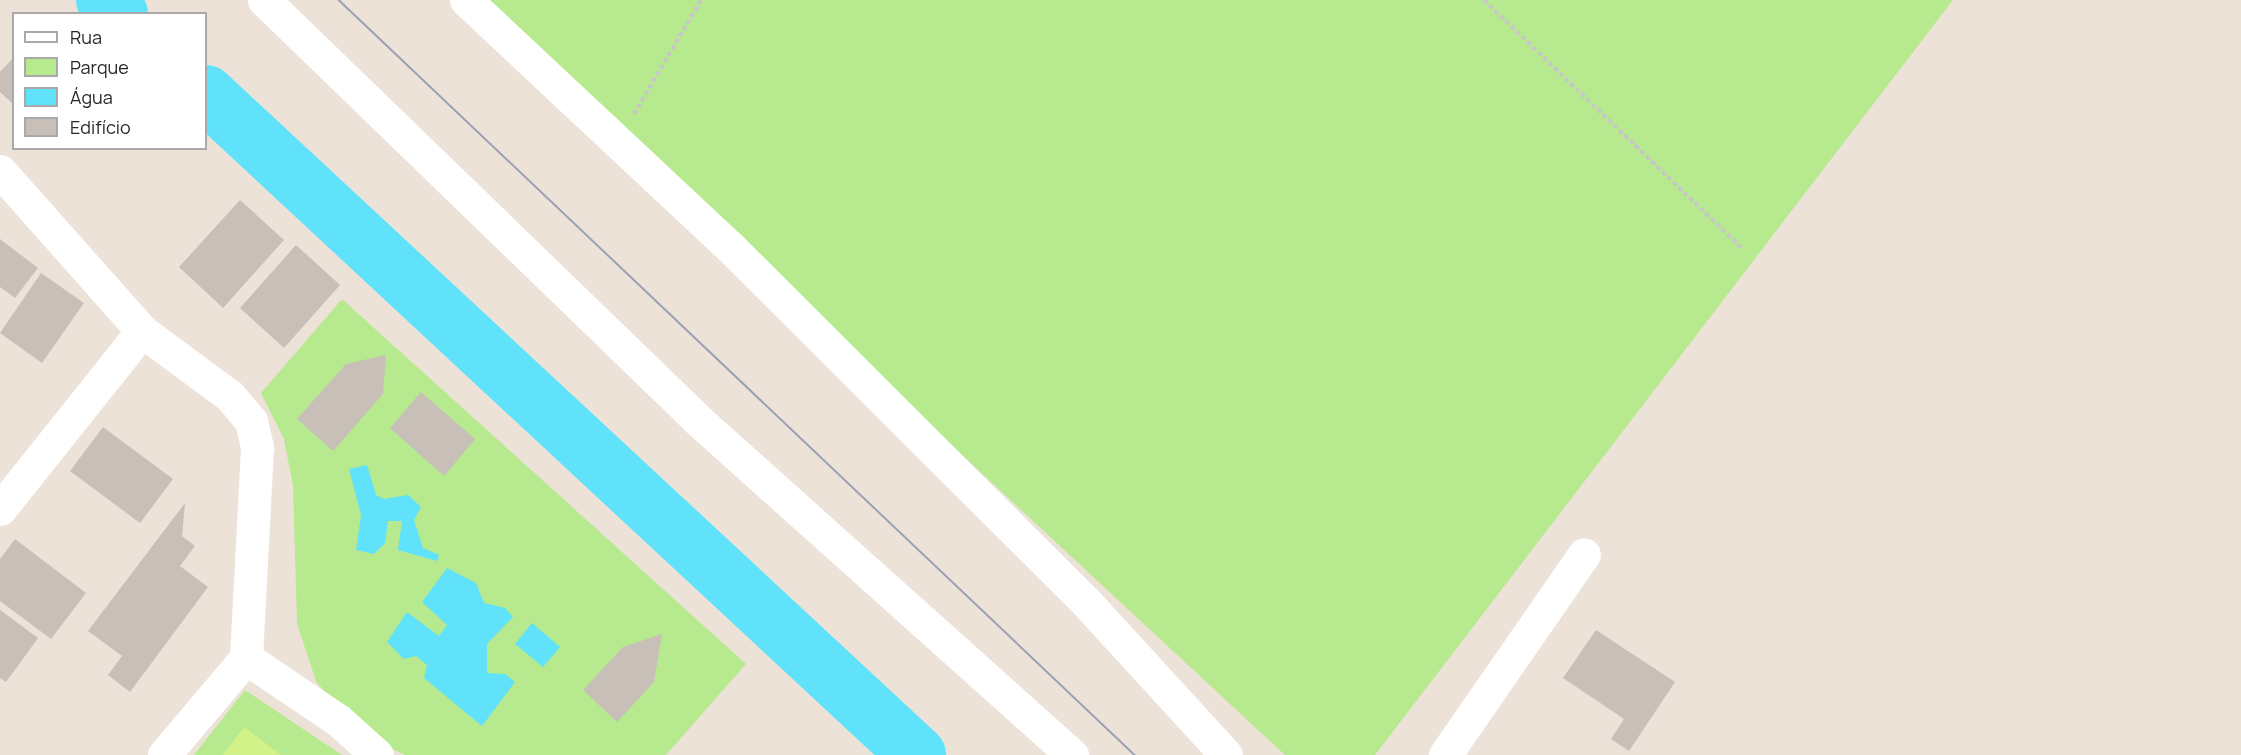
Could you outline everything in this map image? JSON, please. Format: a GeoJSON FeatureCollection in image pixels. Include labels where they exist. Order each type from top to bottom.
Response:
{"type":"FeatureCollection","features":[{"type":"Feature","properties":{"kind":"street"},"geometry":{"type":"LineString","coordinates":[[264,0],[699,421],[1072,755]]}},
{"type":"Feature","properties":{"kind":"street"},"geometry":{"type":"LineString","coordinates":[[465,0],[746,263],[1086,602],[1226,755]]}},
{"type":"Feature","properties":{"kind":"street"},"geometry":{"type":"LineString","coordinates":[[0,171],[142,331],[230,396],[251,421],[257,448],[246,658],[164,755]]}},
{"type":"Feature","properties":{"kind":"street"},"geometry":{"type":"LineString","coordinates":[[0,509],[142,331]]}},
{"type":"Feature","properties":{"kind":"street"},"geometry":{"type":"LineString","coordinates":[[1445,755],[1584,554]]}},
{"type":"Feature","properties":{"kind":"street"},"geometry":{"type":"LineString","coordinates":[[246,658],[339,720],[377,755]]}},
{"type":"Feature","properties":{"kind":"path"},"geometry":{"type":"LineString","coordinates":[[632,118],[701,0]]}},
{"type":"Feature","properties":{"kind":"path"},"geometry":{"type":"LineString","coordinates":[[1484,0],[1742,248]]}},
{"type":"Feature","properties":{"kind":"green space"},"geometry":{"type":"Polygon","coordinates":[[[472,0],[1953,0],[1375,755],[1285,755],[472,0]]]}},
{"type":"Feature","properties":{"kind":"green space"},"geometry":{"type":"Polygon","coordinates":[[[342,299],[746,664],[666,755],[405,755],[372,739],[340,711],[316,681],[297,624],[293,486],[284,439],[261,393],[342,299]]]}},
{"type":"Feature","properties":{"kind":"green space"},"geometry":{"type":"Polygon","coordinates":[[[245,690],[342,755],[194,755],[245,690]]]}},
{"type":"Feature","properties":{"kind":"green space"},"geometry":{"type":"Polygon","coordinates":[[[244,727],[281,755],[223,755],[244,727]]]}},
{"type":"Feature","properties":{"kind":"water"},"geometry":{"type":"Polygon","coordinates":[[[367,465],[376,495],[384,499],[408,495],[421,507],[414,520],[423,548],[439,555],[437,561],[398,550],[402,521],[388,521],[385,543],[374,554],[356,550],[361,515],[349,469],[367,465]]]}},
{"type":"Feature","properties":{"kind":"water"},"geometry":{"type":"Polygon","coordinates":[[[447,568],[476,583],[484,603],[505,608],[513,617],[487,644],[487,673],[505,674],[515,682],[482,726],[424,678],[427,665],[416,656],[404,659],[387,642],[407,612],[439,636],[447,625],[422,602],[447,568]]]}},
{"type":"Feature","properties":{"kind":"water"},"geometry":{"type":"Polygon","coordinates":[[[532,623],[560,647],[543,667],[515,644],[532,623]]]}},
{"type":"Feature","properties":{"kind":"building"},"geometry":{"type":"Polygon","coordinates":[[[12,59],[12,103],[0,92],[0,72],[12,59]]]}},
{"type":"Feature","properties":{"kind":"building"},"geometry":{"type":"Polygon","coordinates":[[[240,200],[284,240],[223,308],[179,267],[240,200]]]}},
{"type":"Feature","properties":{"kind":"building"},"geometry":{"type":"Polygon","coordinates":[[[0,239],[38,268],[15,298],[0,287],[0,239]]]}},
{"type":"Feature","properties":{"kind":"building"},"geometry":{"type":"Polygon","coordinates":[[[296,245],[340,285],[284,348],[240,308],[296,245]]]}},
{"type":"Feature","properties":{"kind":"building"},"geometry":{"type":"Polygon","coordinates":[[[41,273],[84,303],[42,363],[0,333],[41,273]]]}},
{"type":"Feature","properties":{"kind":"building"},"geometry":{"type":"Polygon","coordinates":[[[386,355],[383,394],[333,451],[297,419],[346,364],[386,355]]]}},
{"type":"Feature","properties":{"kind":"building"},"geometry":{"type":"Polygon","coordinates":[[[421,392],[475,439],[444,476],[390,428],[421,392]]]}},
{"type":"Feature","properties":{"kind":"building"},"geometry":{"type":"Polygon","coordinates":[[[103,427],[173,479],[140,523],[70,471],[103,427]]]}},
{"type":"Feature","properties":{"kind":"building"},"geometry":{"type":"Polygon","coordinates":[[[185,503],[182,536],[195,546],[180,566],[208,587],[130,692],[108,675],[122,656],[88,631],[185,503]]]}},
{"type":"Feature","properties":{"kind":"building"},"geometry":{"type":"Polygon","coordinates":[[[15,539],[86,593],[51,639],[0,601],[0,559],[15,539]]]}},
{"type":"Feature","properties":{"kind":"building"},"geometry":{"type":"Polygon","coordinates":[[[0,610],[38,638],[6,682],[0,678],[0,610]]]}},
{"type":"Feature","properties":{"kind":"building"},"geometry":{"type":"Polygon","coordinates":[[[1596,630],[1675,682],[1629,751],[1611,739],[1624,719],[1563,678],[1596,630]]]}},
{"type":"Feature","properties":{"kind":"building"},"geometry":{"type":"Polygon","coordinates":[[[662,634],[654,682],[617,722],[583,690],[623,647],[662,634]]]}},
{"type":"Feature","properties":{"kind":"waterway"},"geometry":{"type":"LineString","coordinates":[[105,0],[117,12]]}},
{"type":"Feature","properties":{"kind":"waterway"},"geometry":{"type":"LineString","coordinates":[[207,95],[917,755]]}},
{"type":"Feature","properties":{"kind":"tram line"},"geometry":{"type":"LineString","coordinates":[[339,0],[1135,755]]}}]}
